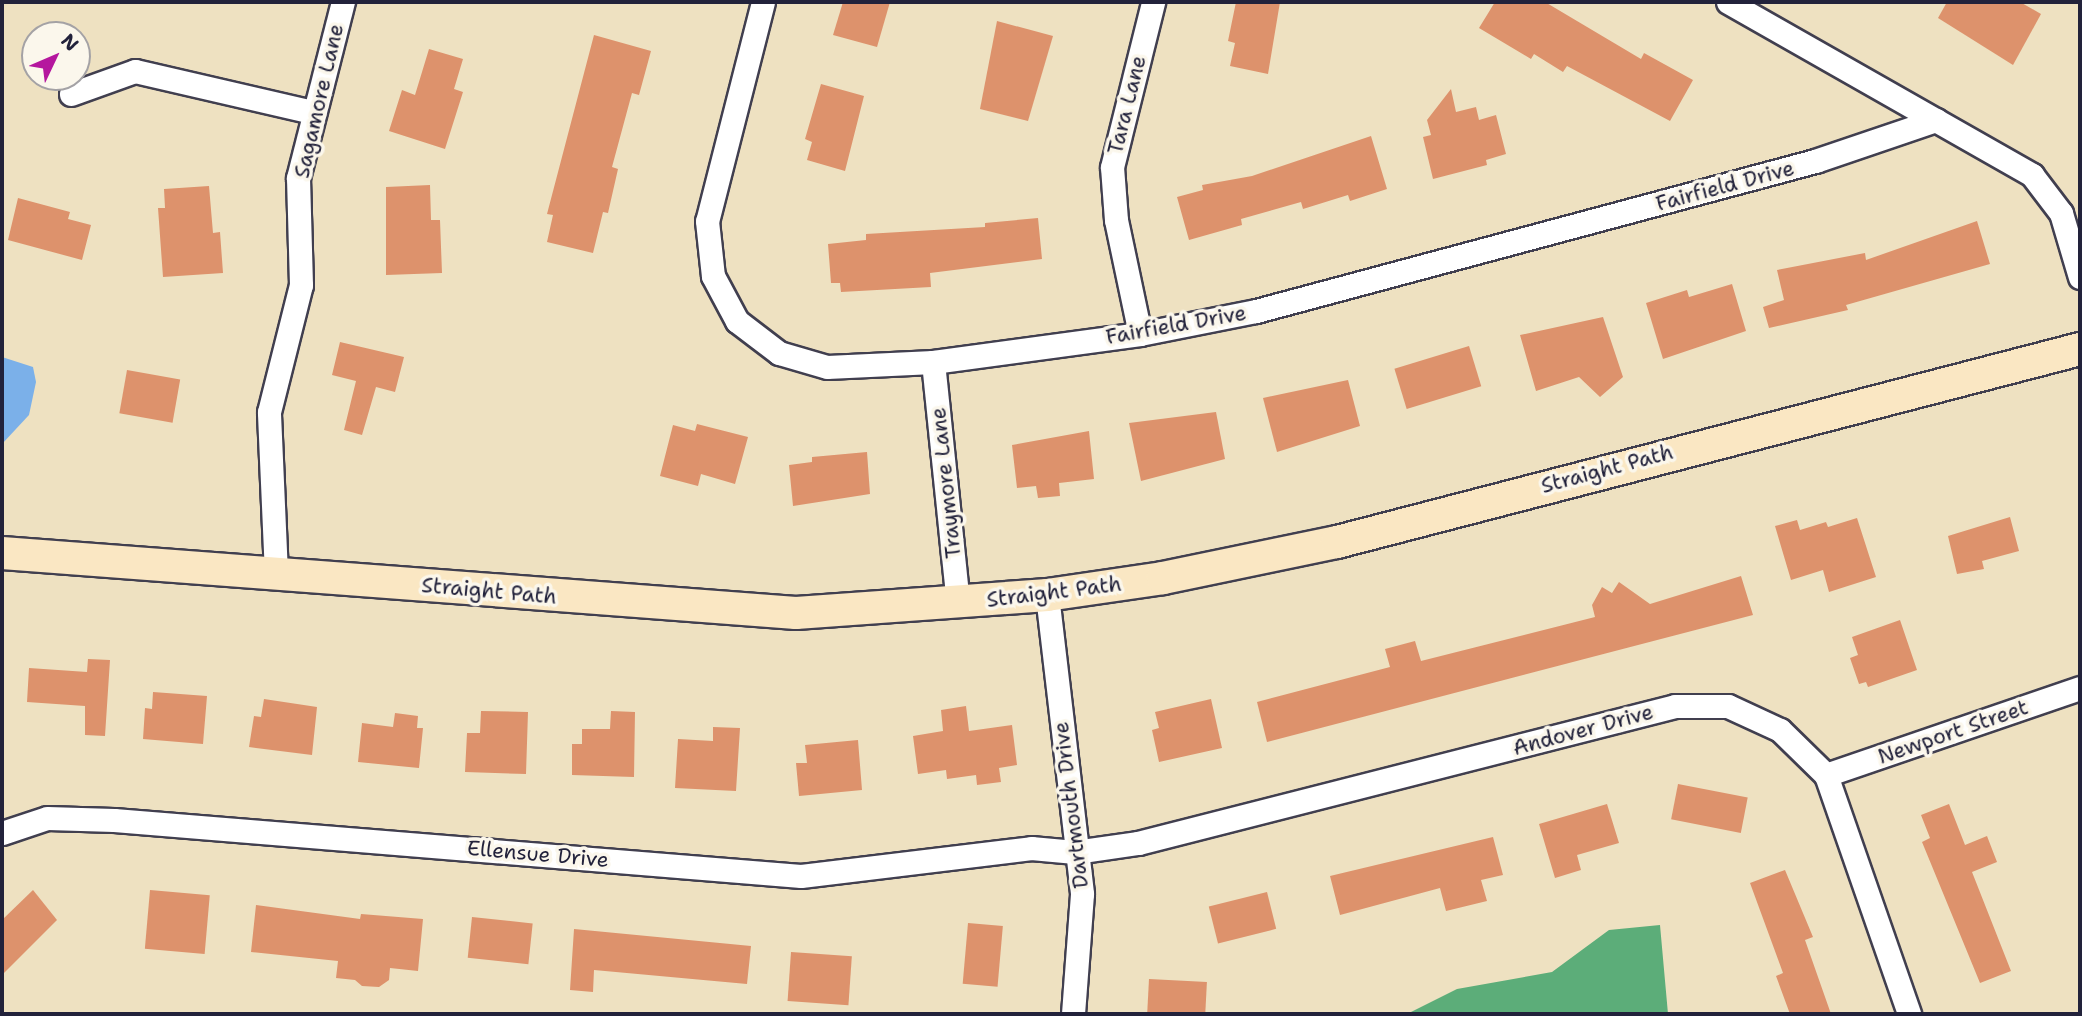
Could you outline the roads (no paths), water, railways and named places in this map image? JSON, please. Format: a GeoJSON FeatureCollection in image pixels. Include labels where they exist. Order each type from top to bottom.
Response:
{"type":"FeatureCollection","features":[{"type":"Feature","properties":{"kind":"main road","name":"Straight Path"},"geometry":{"type":"LineString","coordinates":[[2,553],[796,613],[1047,595],[1164,578],[1338,542],[2080,349]]}},
{"type":"Feature","properties":{"kind":"street","name":"Sagamore Lane"},"geometry":{"type":"LineString","coordinates":[[276,574],[269,412],[301,285],[298,178],[312,112],[343,2]]}},
{"type":"Feature","properties":{"kind":"street","name":"Fairfield Drive"},"geometry":{"type":"LineString","coordinates":[[763,2],[707,221],[713,276],[737,321],[779,353],[827,367],[933,362],[1140,334],[1256,311],[1775,172],[1936,120]]}},
{"type":"Feature","properties":{"kind":"street","name":"Tara Lane"},"geometry":{"type":"LineString","coordinates":[[1140,334],[1116,220],[1112,167],[1153,2]]}},
{"type":"Feature","properties":{"kind":"street"},"geometry":{"type":"LineString","coordinates":[[1728,2],[2032,175],[2061,214],[2080,277]]}},
{"type":"Feature","properties":{"kind":"street"},"geometry":{"type":"LineString","coordinates":[[71,94],[135,71],[312,112]]}},
{"type":"Feature","properties":{"kind":"street","name":"Traymore Lane"},"geometry":{"type":"LineString","coordinates":[[933,362],[958,603]]}},
{"type":"Feature","properties":{"kind":"street","name":"Dartmouth Drive"},"geometry":{"type":"LineString","coordinates":[[1047,595],[1082,894],[1073,1014]]}},
{"type":"Feature","properties":{"kind":"street","name":"Newport Street"},"geometry":{"type":"LineString","coordinates":[[1826,775],[2080,688]]}},
{"type":"Feature","properties":{"kind":"street","name":"Andover Drive"},"geometry":{"type":"LineString","coordinates":[[1075,852],[1178,833],[1675,706],[1728,706],[1780,730],[1826,775],[1909,1014]]}},
{"type":"Feature","properties":{"kind":"street","name":"Ellensue Drive"},"geometry":{"type":"LineString","coordinates":[[2,833],[47,818],[114,820],[801,876],[1031,848],[1075,852]]}},
{"type":"Feature","properties":{"kind":"water"},"geometry":{"type":"Polygon","coordinates":[[[2,357],[33,367],[36,382],[29,415],[2,444],[2,357]]]}}]}
